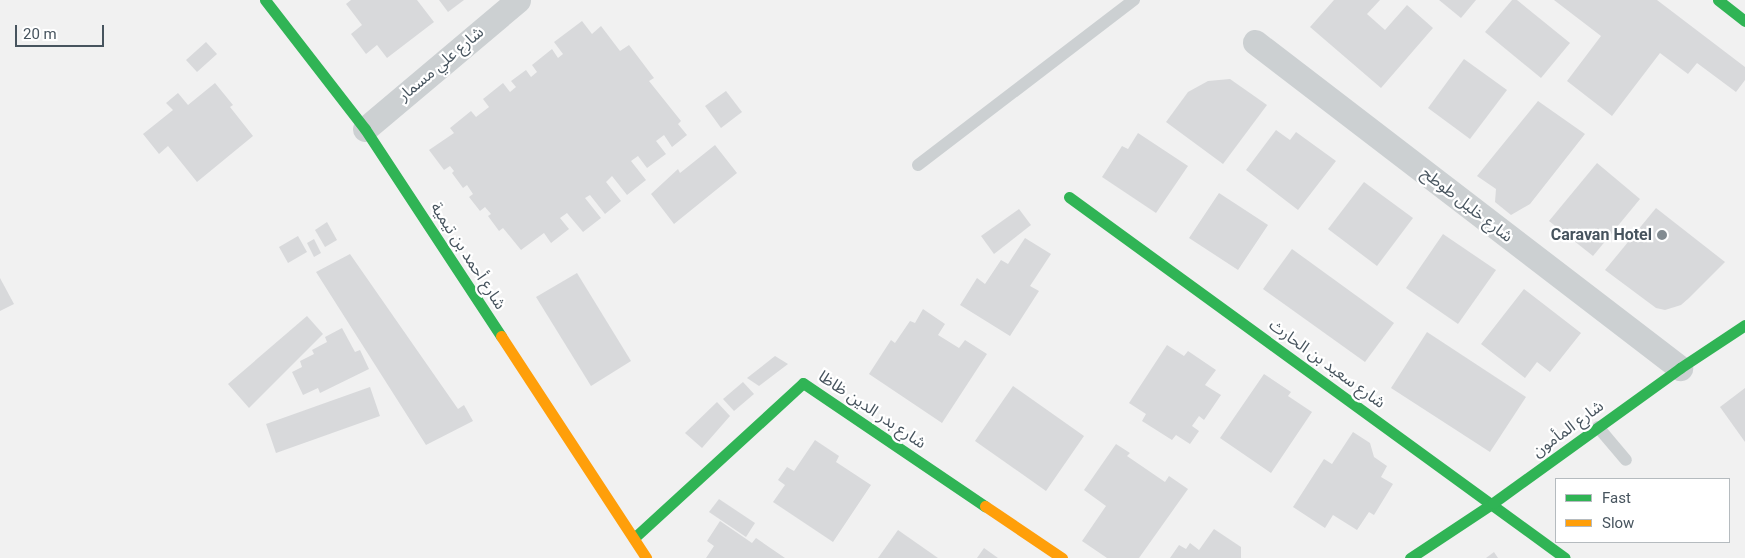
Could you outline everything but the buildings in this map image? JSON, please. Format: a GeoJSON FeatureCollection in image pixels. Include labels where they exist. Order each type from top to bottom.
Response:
{"type":"FeatureCollection","features":[{"type":"Feature","properties":{"kind":"street","name":"شارع أحمد بن تيمية"},"geometry":{"type":"LineString","coordinates":[[265,0],[365,129],[646,558]]}},
{"type":"Feature","properties":{"kind":"street","name":"شارع علي مسمار"},"geometry":{"type":"LineString","coordinates":[[365,129],[518,0]]}},
{"type":"Feature","properties":{"kind":"street"},"geometry":{"type":"LineString","coordinates":[[1718,0],[1745,21]]}},
{"type":"Feature","properties":{"kind":"street","name":"شارع خليل طوطح"},"geometry":{"type":"LineString","coordinates":[[1255,42],[1680,368]]}},
{"type":"Feature","properties":{"kind":"street","name":"شارع سعيد بن الحارث"},"geometry":{"type":"LineString","coordinates":[[1069,197],[1493,503],[1565,558]]}},
{"type":"Feature","properties":{"kind":"street","name":"شارع المأمون"},"geometry":{"type":"LineString","coordinates":[[1410,558],[1493,503],[1680,368],[1745,325]]}},
{"type":"Feature","properties":{"kind":"street","name":"شارع بدر الدين ظاظا"},"geometry":{"type":"LineString","coordinates":[[634,538],[803,383],[1062,558]]}},
{"type":"Feature","properties":{"kind":"lane"},"geometry":{"type":"LineString","coordinates":[[918,165],[1134,0]]}},
{"type":"Feature","properties":{"kind":"lane"},"geometry":{"type":"LineString","coordinates":[[1598,427],[1626,460]]}},
{"type":"Feature","properties":{"kind":"traffic: fast"},"geometry":{"type":"LineString","coordinates":[[265,0],[365,129],[501,336]]}},
{"type":"Feature","properties":{"kind":"traffic: fast"},"geometry":{"type":"LineString","coordinates":[[1718,0],[1745,21]]}},
{"type":"Feature","properties":{"kind":"traffic: fast"},"geometry":{"type":"LineString","coordinates":[[1069,197],[1565,558]]}},
{"type":"Feature","properties":{"kind":"traffic: fast"},"geometry":{"type":"LineString","coordinates":[[1410,558],[1493,503],[1680,368],[1745,325]]}},
{"type":"Feature","properties":{"kind":"traffic: fast"},"geometry":{"type":"LineString","coordinates":[[634,538],[803,383],[985,506]]}},
{"type":"Feature","properties":{"kind":"traffic: slow"},"geometry":{"type":"LineString","coordinates":[[501,336],[646,558]]}},
{"type":"Feature","properties":{"kind":"traffic: slow"},"geometry":{"type":"LineString","coordinates":[[985,506],[1062,558]]}},
{"type":"Feature","properties":{"kind":"place","name":"Caravan Hotel"},"geometry":{"type":"Point","coordinates":[1662,235]}}]}
